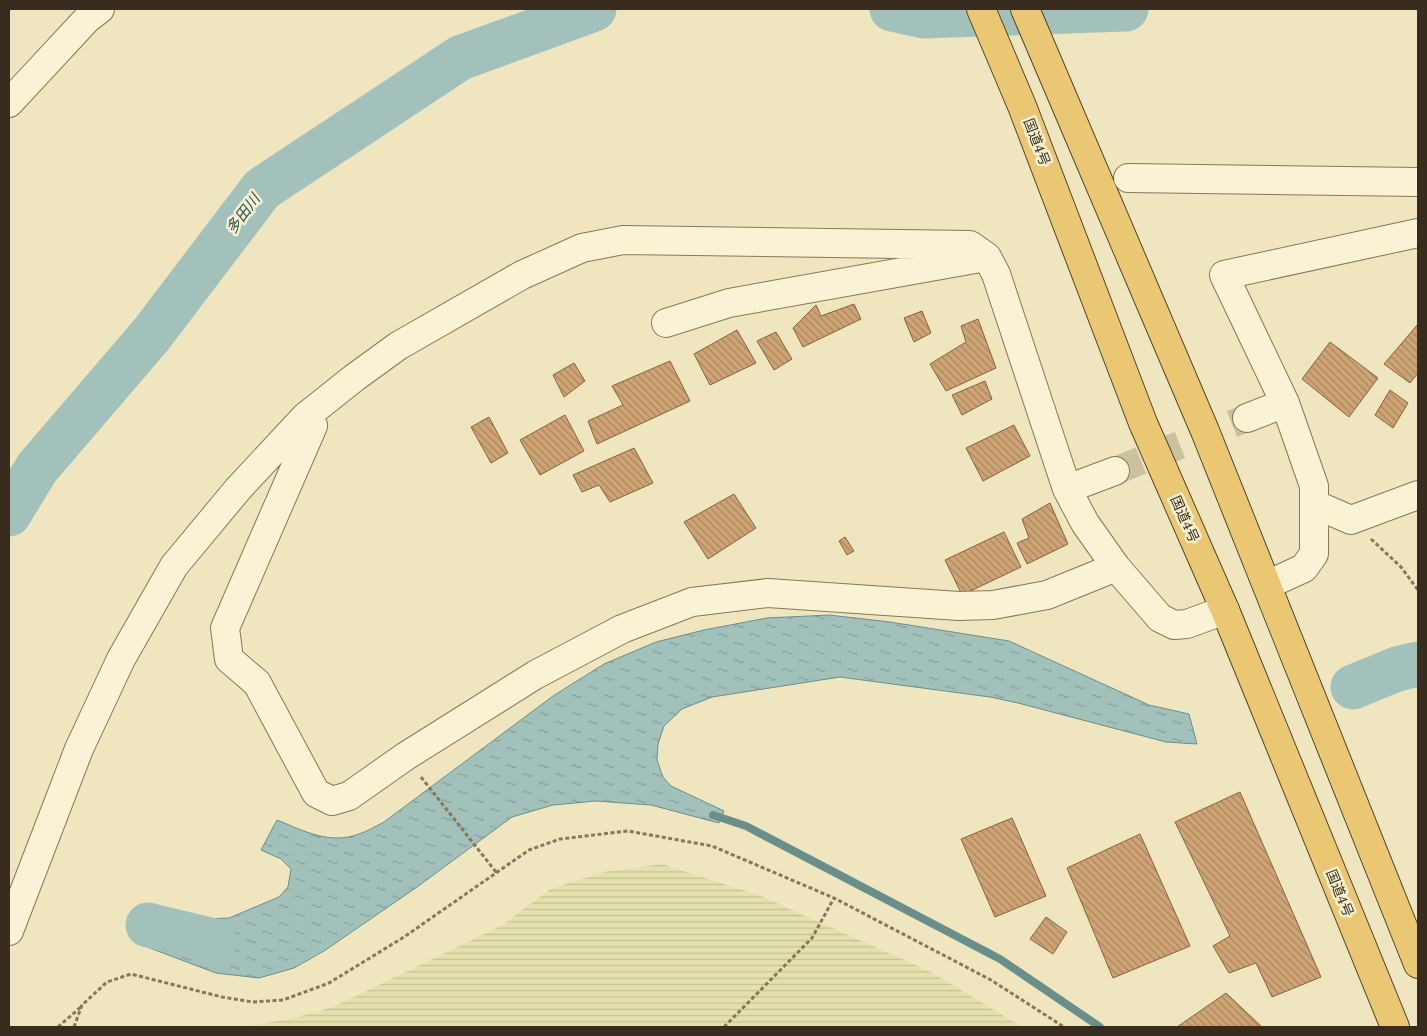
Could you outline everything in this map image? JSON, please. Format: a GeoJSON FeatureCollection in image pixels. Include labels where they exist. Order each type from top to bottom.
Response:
{"type":"FeatureCollection","features":[{"type":"Feature","properties":{"kind":"highway","name":"国道4号"},"geometry":{"type":"LineString","coordinates":[[981,9],[1022,106],[1143,422],[1225,610],[1395,1027]]}},
{"type":"Feature","properties":{"kind":"highway"},"geometry":{"type":"LineString","coordinates":[[1025,9],[1206,431],[1418,964]]}},
{"type":"Feature","properties":{"kind":"street"},"geometry":{"type":"LineString","coordinates":[[9,103],[87,19],[100,9]]}},
{"type":"Feature","properties":{"kind":"street"},"geometry":{"type":"LineString","coordinates":[[1128,178],[1418,182]]}},
{"type":"Feature","properties":{"kind":"street"},"geometry":{"type":"LineString","coordinates":[[1267,585],[1304,568],[1314,554],[1314,486],[1285,403],[1224,275],[1418,234]]}},
{"type":"Feature","properties":{"kind":"street"},"geometry":{"type":"LineString","coordinates":[[9,931],[79,748],[121,659],[174,566],[238,489],[304,417],[398,346],[522,275],[582,248],[624,240],[970,245],[987,257],[996,274],[1068,489],[1085,523],[1116,567],[1160,618],[1174,625],[1186,624],[1225,610]]}},
{"type":"Feature","properties":{"kind":"street"},"geometry":{"type":"LineString","coordinates":[[666,323],[729,303],[987,257]]}},
{"type":"Feature","properties":{"kind":"street"},"geometry":{"type":"LineString","coordinates":[[1247,418],[1285,403]]}},
{"type":"Feature","properties":{"kind":"street"},"geometry":{"type":"LineString","coordinates":[[304,417],[312,426],[225,628],[229,659],[257,683],[316,793],[332,801],[349,796],[406,756],[535,675],[622,629],[692,602],[768,593],[959,606],[993,605],[1048,595],[1116,567]]}},
{"type":"Feature","properties":{"kind":"street"},"geometry":{"type":"LineString","coordinates":[[1068,489],[1115,471]]}},
{"type":"Feature","properties":{"kind":"street"},"geometry":{"type":"LineString","coordinates":[[1314,504],[1350,520],[1418,496]]}},
{"type":"Feature","properties":{"kind":"path"},"geometry":{"type":"LineString","coordinates":[[1350,520],[1401,567],[1418,590]]}},
{"type":"Feature","properties":{"kind":"path"},"geometry":{"type":"LineString","coordinates":[[421,776],[496,872]]}},
{"type":"Feature","properties":{"kind":"path"},"geometry":{"type":"LineString","coordinates":[[58,1027],[107,982],[131,974],[222,998],[253,1002],[283,1000],[329,983],[404,936],[529,850],[560,839],[628,831],[712,846],[834,898],[991,980],[1064,1027]]}},
{"type":"Feature","properties":{"kind":"path"},"geometry":{"type":"LineString","coordinates":[[724,1027],[812,938],[834,898]]}},
{"type":"Feature","properties":{"kind":"path"},"geometry":{"type":"LineString","coordinates":[[74,1027],[82,1005]]}},
{"type":"Feature","properties":{"kind":"shaded area"},"geometry":{"type":"Polygon","coordinates":[[[662,864],[761,896],[931,972],[1022,1027],[192,1027],[248,1026],[295,1018],[333,1007],[501,926],[550,889],[604,872],[662,864]]]}},
{"type":"Feature","properties":{"kind":"water"},"geometry":{"type":"Polygon","coordinates":[[[829,615],[890,622],[1009,641],[1149,705],[1189,714],[1197,744],[1166,742],[990,697],[840,677],[712,697],[682,709],[664,726],[658,744],[657,760],[663,777],[671,786],[724,811],[719,823],[651,805],[596,801],[553,805],[512,817],[417,887],[324,951],[294,968],[259,978],[216,973],[147,947],[163,907],[205,919],[229,918],[279,897],[288,887],[291,869],[281,859],[261,850],[277,820],[307,832],[327,837],[348,837],[362,833],[384,822],[553,696],[604,664],[656,642],[704,630],[767,618],[829,615]]]}},
{"type":"Feature","properties":{"kind":"building"},"geometry":{"type":"Polygon","coordinates":[[[854,304],[861,319],[803,347],[793,328],[816,305],[821,316],[854,304]]]}},
{"type":"Feature","properties":{"kind":"building"},"geometry":{"type":"Polygon","coordinates":[[[922,311],[931,333],[914,342],[904,318],[922,311]]]}},
{"type":"Feature","properties":{"kind":"building"},"geometry":{"type":"Polygon","coordinates":[[[978,319],[996,368],[946,391],[930,364],[966,342],[961,326],[978,319]]]}},
{"type":"Feature","properties":{"kind":"building"},"geometry":{"type":"Polygon","coordinates":[[[1418,324],[1418,373],[1410,383],[1384,364],[1418,324]]]}},
{"type":"Feature","properties":{"kind":"building"},"geometry":{"type":"Polygon","coordinates":[[[737,330],[756,363],[710,385],[694,354],[737,330]]]}},
{"type":"Feature","properties":{"kind":"building"},"geometry":{"type":"Polygon","coordinates":[[[776,332],[792,359],[774,370],[757,341],[776,332]]]}},
{"type":"Feature","properties":{"kind":"building"},"geometry":{"type":"Polygon","coordinates":[[[1330,342],[1378,378],[1349,417],[1302,379],[1330,342]]]}},
{"type":"Feature","properties":{"kind":"building"},"geometry":{"type":"Polygon","coordinates":[[[670,361],[690,401],[597,444],[588,421],[623,405],[612,386],[670,361]]]}},
{"type":"Feature","properties":{"kind":"building"},"geometry":{"type":"Polygon","coordinates":[[[574,363],[585,381],[564,397],[553,375],[574,363]]]}},
{"type":"Feature","properties":{"kind":"building"},"geometry":{"type":"Polygon","coordinates":[[[985,381],[992,399],[962,415],[952,395],[985,381]]]}},
{"type":"Feature","properties":{"kind":"building"},"geometry":{"type":"Polygon","coordinates":[[[1390,390],[1408,403],[1393,428],[1375,415],[1390,390]]]}},
{"type":"Feature","properties":{"kind":"building"},"geometry":{"type":"Polygon","coordinates":[[[565,415],[584,451],[540,475],[520,440],[565,415]]]}},
{"type":"Feature","properties":{"kind":"building"},"geometry":{"type":"Polygon","coordinates":[[[489,417],[508,453],[491,463],[471,427],[489,417]]]}},
{"type":"Feature","properties":{"kind":"building"},"geometry":{"type":"Polygon","coordinates":[[[1014,425],[1030,456],[983,481],[966,448],[1014,425]]]}},
{"type":"Feature","properties":{"kind":"building"},"geometry":{"type":"Polygon","coordinates":[[[634,448],[653,483],[610,502],[599,485],[582,492],[573,475],[634,448]]]}},
{"type":"Feature","properties":{"kind":"building"},"geometry":{"type":"Polygon","coordinates":[[[734,494],[756,528],[708,559],[684,522],[734,494]]]}},
{"type":"Feature","properties":{"kind":"building"},"geometry":{"type":"Polygon","coordinates":[[[1050,503],[1068,544],[1027,564],[1017,543],[1029,538],[1022,519],[1050,503]]]}},
{"type":"Feature","properties":{"kind":"building"},"geometry":{"type":"Polygon","coordinates":[[[1004,532],[1021,567],[962,595],[945,560],[1004,532]]]}},
{"type":"Feature","properties":{"kind":"building"},"geometry":{"type":"Polygon","coordinates":[[[845,537],[854,551],[847,555],[839,541],[845,537]]]}},
{"type":"Feature","properties":{"kind":"building"},"geometry":{"type":"Polygon","coordinates":[[[1240,792],[1321,977],[1272,997],[1256,963],[1229,973],[1213,946],[1230,936],[1175,822],[1240,792]]]}},
{"type":"Feature","properties":{"kind":"building"},"geometry":{"type":"Polygon","coordinates":[[[1012,818],[1046,896],[995,917],[961,839],[1012,818]]]}},
{"type":"Feature","properties":{"kind":"building"},"geometry":{"type":"Polygon","coordinates":[[[1140,834],[1190,946],[1113,978],[1067,868],[1140,834]]]}},
{"type":"Feature","properties":{"kind":"building"},"geometry":{"type":"Polygon","coordinates":[[[1046,917],[1067,932],[1053,954],[1030,939],[1046,917]]]}},
{"type":"Feature","properties":{"kind":"building"},"geometry":{"type":"Polygon","coordinates":[[[1226,993],[1262,1027],[1177,1027],[1226,993]]]}},
{"type":"Feature","properties":{"kind":"waterway","name":"多田川"},"geometry":{"type":"LineString","coordinates":[[9,514],[37,468],[151,335],[262,189],[460,58],[594,9]]}},
{"type":"Feature","properties":{"kind":"waterway","name":"多田川"},"geometry":{"type":"LineString","coordinates":[[892,9],[924,16],[1126,9]]}},
{"type":"Feature","properties":{"kind":"waterway"},"geometry":{"type":"LineString","coordinates":[[1353,687],[1397,669],[1418,664]]}},
{"type":"Feature","properties":{"kind":"waterway"},"geometry":{"type":"LineString","coordinates":[[713,815],[746,826],[1000,959],[1100,1027]]}},
{"type":"Feature","properties":{"kind":"waterway"},"geometry":{"type":"LineString","coordinates":[[148,925],[214,941]]}},
{"type":"Feature","properties":{"kind":"tunnel"},"geometry":{"type":"LineString","coordinates":[[1115,471],[1247,418]]}}]}
